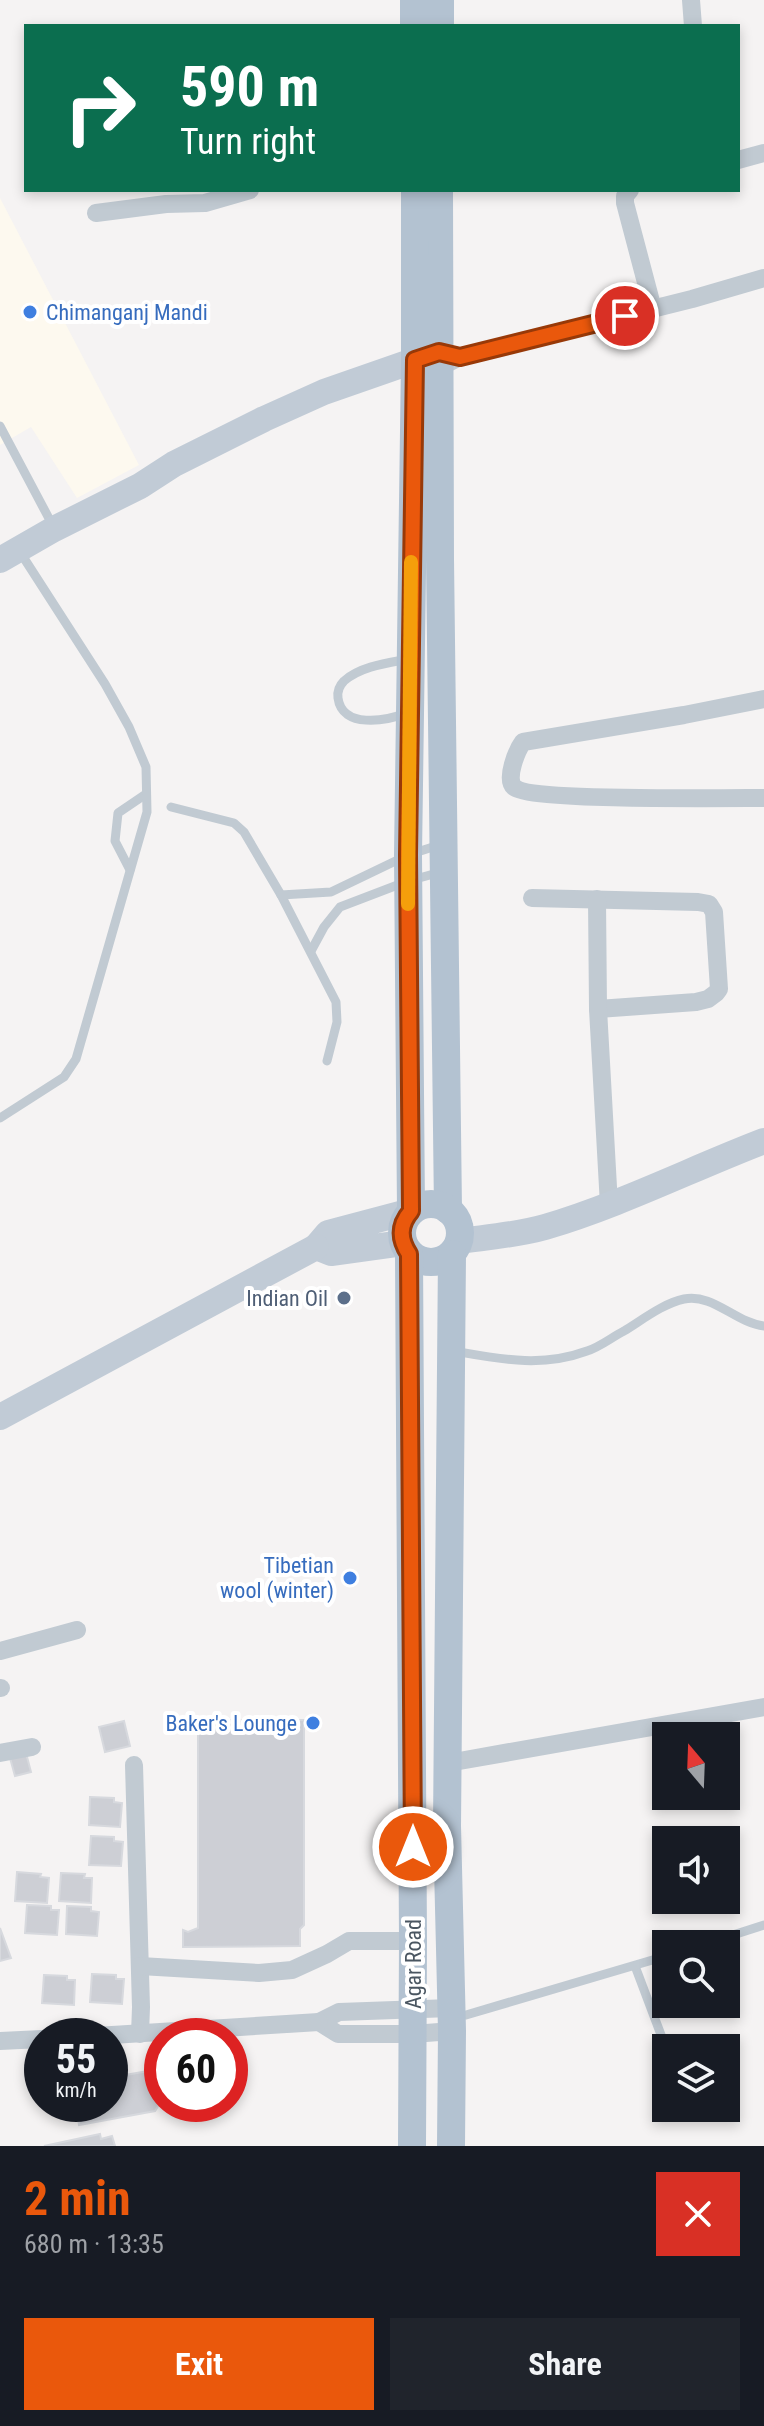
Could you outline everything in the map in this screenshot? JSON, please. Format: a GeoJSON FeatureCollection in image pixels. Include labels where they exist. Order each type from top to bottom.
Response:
{"type":"FeatureCollection","features":[{"type":"Feature","properties":{"kind":"main road"},"geometry":{"type":"LineString","coordinates":[[414,0],[414,24]]}},
{"type":"Feature","properties":{"kind":"main road"},"geometry":{"type":"LineString","coordinates":[[440,0],[440,24]]}},
{"type":"Feature","properties":{"kind":"main road"},"geometry":{"type":"LineString","coordinates":[[415,192],[433,362],[440,559],[448,1210]]}},
{"type":"Feature","properties":{"kind":"main road"},"geometry":{"type":"LineString","coordinates":[[433,362],[439,192]]}},
{"type":"Feature","properties":{"kind":"main road","name":"Agar Road"},"geometry":{"type":"LineString","coordinates":[[412,2146],[406,1248],[402,1227],[411,1211],[408,868],[411,560],[433,362]]}},
{"type":"Feature","properties":{"kind":"main road"},"geometry":{"type":"LineString","coordinates":[[411,560],[440,559]]}},
{"type":"Feature","properties":{"kind":"main road"},"geometry":{"type":"LineString","coordinates":[[411,1211],[430,1204],[440,1205],[448,1210],[459,1226],[450,1350],[447,1826],[457,2018],[451,2146]]}},
{"type":"Feature","properties":{"kind":"main road"},"geometry":{"type":"LineString","coordinates":[[406,1248],[426,1263],[445,1260],[456,1247]]}},
{"type":"Feature","properties":{"kind":"street"},"geometry":{"type":"LineString","coordinates":[[691,0],[693,24]]}},
{"type":"Feature","properties":{"kind":"street"},"geometry":{"type":"LineString","coordinates":[[740,159],[764,153]]}},
{"type":"Feature","properties":{"kind":"street"},"geometry":{"type":"LineString","coordinates":[[96,213],[166,204],[205,203],[243,192]]}},
{"type":"Feature","properties":{"kind":"street"},"geometry":{"type":"LineString","coordinates":[[628,192],[625,203],[653,309]]}},
{"type":"Feature","properties":{"kind":"street"},"geometry":{"type":"LineString","coordinates":[[9,554],[140,486],[174,464],[324,392],[433,362],[763,283]]}},
{"type":"Feature","properties":{"kind":"street"},"geometry":{"type":"LineString","coordinates":[[764,699],[523,742],[513,760],[511,783],[514,788],[528,793],[764,798]]}},
{"type":"Feature","properties":{"kind":"street"},"geometry":{"type":"LineString","coordinates":[[532,898],[709,904],[716,921],[719,989],[716,993],[696,1002],[598,1009]]}},
{"type":"Feature","properties":{"kind":"street"},"geometry":{"type":"LineString","coordinates":[[597,899],[598,1009],[609,1205]]}},
{"type":"Feature","properties":{"kind":"street"},"geometry":{"type":"LineString","coordinates":[[456,1247],[544,1227],[609,1205],[764,1141]]}},
{"type":"Feature","properties":{"kind":"street"},"geometry":{"type":"LineString","coordinates":[[0,1417],[316,1247],[328,1233],[411,1211]]}},
{"type":"Feature","properties":{"kind":"street"},"geometry":{"type":"LineString","coordinates":[[316,1247],[331,1253],[406,1248]]}},
{"type":"Feature","properties":{"kind":"street"},"geometry":{"type":"LineString","coordinates":[[0,1651],[77,1630]]}},
{"type":"Feature","properties":{"kind":"street"},"geometry":{"type":"LineString","coordinates":[[448,1763],[764,1707]]}},
{"type":"Feature","properties":{"kind":"street"},"geometry":{"type":"LineString","coordinates":[[0,1753],[32,1747]]}},
{"type":"Feature","properties":{"kind":"street"},"geometry":{"type":"LineString","coordinates":[[134,1765],[140,2034]]}},
{"type":"Feature","properties":{"kind":"street"},"geometry":{"type":"LineString","coordinates":[[140,1966],[259,1973],[292,1970],[349,1941],[413,1941]]}},
{"type":"Feature","properties":{"kind":"street"},"geometry":{"type":"LineString","coordinates":[[128,2035],[319,2022],[338,2034],[457,2018]]}},
{"type":"Feature","properties":{"kind":"street"},"geometry":{"type":"LineString","coordinates":[[0,2041],[24,2040]]}},
{"type":"Feature","properties":{"kind":"lane"},"geometry":{"type":"LineString","coordinates":[[0,426],[54,529]]}},
{"type":"Feature","properties":{"kind":"lane"},"geometry":{"type":"LineString","coordinates":[[0,1118],[64,1077],[76,1059],[147,812],[146,767],[129,727],[105,684],[9,554]]}},
{"type":"Feature","properties":{"kind":"lane"},"geometry":{"type":"LineString","coordinates":[[409,712],[392,719],[354,718],[343,712],[338,690],[343,682],[357,673],[410,659]]}},
{"type":"Feature","properties":{"kind":"lane"},"geometry":{"type":"LineString","coordinates":[[130,870],[115,841],[118,813],[146,794]]}},
{"type":"Feature","properties":{"kind":"lane"},"geometry":{"type":"LineString","coordinates":[[171,807],[240,826],[281,895],[336,1002],[337,1022],[327,1061]]}},
{"type":"Feature","properties":{"kind":"lane"},"geometry":{"type":"LineString","coordinates":[[281,895],[331,892],[443,858]]}},
{"type":"Feature","properties":{"kind":"lane"},"geometry":{"type":"LineString","coordinates":[[311,951],[340,907],[408,868],[443,858]]}},
{"type":"Feature","properties":{"kind":"lane"},"geometry":{"type":"LineString","coordinates":[[331,892],[332,899],[340,907]]}},
{"type":"Feature","properties":{"kind":"lane"},"geometry":{"type":"LineString","coordinates":[[450,1350],[518,1362],[556,1360],[589,1351],[685,1298],[701,1299],[764,1326]]}},
{"type":"Feature","properties":{"kind":"lane"},"geometry":{"type":"LineString","coordinates":[[740,1933],[764,1925]]}},
{"type":"Feature","properties":{"kind":"lane"},"geometry":{"type":"LineString","coordinates":[[457,2018],[652,1961]]}},
{"type":"Feature","properties":{"kind":"lane"},"geometry":{"type":"LineString","coordinates":[[635,1966],[661,2034]]}},
{"type":"Feature","properties":{"kind":"shaded area","name":"Chimanganj Mandi"},"geometry":{"type":"Polygon","coordinates":[[[0,198],[139,465],[77,498],[31,427],[0,445],[0,198]]]}},
{"type":"Feature","properties":{"kind":"building"},"geometry":{"type":"Polygon","coordinates":[[[198,1720],[304,1720],[304,1925],[300,1929],[300,1946],[183,1947],[183,1930],[188,1932],[198,1928],[198,1720]]]}},
{"type":"Feature","properties":{"kind":"building"},"geometry":{"type":"Polygon","coordinates":[[[124,1721],[130,1746],[105,1752],[99,1727],[124,1721]]]}},
{"type":"Feature","properties":{"kind":"building"},"geometry":{"type":"Polygon","coordinates":[[[26,1753],[31,1772],[15,1776],[10,1758],[26,1753]]]}},
{"type":"Feature","properties":{"kind":"building"},"geometry":{"type":"Polygon","coordinates":[[[90,1797],[114,1798],[114,1802],[122,1803],[120,1827],[89,1825],[90,1797]]]}},
{"type":"Feature","properties":{"kind":"building"},"geometry":{"type":"Polygon","coordinates":[[[91,1836],[114,1837],[114,1841],[123,1842],[121,1866],[89,1865],[91,1836]]]}},
{"type":"Feature","properties":{"kind":"building"},"geometry":{"type":"Polygon","coordinates":[[[17,1872],[41,1874],[40,1877],[49,1878],[47,1903],[15,1901],[17,1872]]]}},
{"type":"Feature","properties":{"kind":"building"},"geometry":{"type":"Polygon","coordinates":[[[61,1873],[85,1874],[84,1878],[92,1878],[91,1903],[59,1901],[61,1873]]]}},
{"type":"Feature","properties":{"kind":"building"},"geometry":{"type":"Polygon","coordinates":[[[27,1905],[51,1906],[51,1910],[59,1910],[57,1935],[25,1933],[27,1905]]]}},
{"type":"Feature","properties":{"kind":"building"},"geometry":{"type":"Polygon","coordinates":[[[67,1906],[91,1907],[91,1911],[99,1912],[97,1936],[66,1934],[67,1906]]]}},
{"type":"Feature","properties":{"kind":"building"},"geometry":{"type":"Polygon","coordinates":[[[0,1928],[11,1958],[0,1961],[0,1928]]]}},
{"type":"Feature","properties":{"kind":"building"},"geometry":{"type":"Polygon","coordinates":[[[92,1974],[116,1975],[116,1979],[124,1979],[122,2004],[90,2002],[92,1974]]]}},
{"type":"Feature","properties":{"kind":"building"},"geometry":{"type":"Polygon","coordinates":[[[44,1975],[67,1976],[67,1980],[75,1980],[74,2005],[42,2003],[44,1975]]]}},
{"type":"Feature","properties":{"kind":"building"},"geometry":{"type":"Polygon","coordinates":[[[144,2072],[144,2113],[128,2116],[128,2074],[144,2072]]]}},
{"type":"Feature","properties":{"kind":"building"},"geometry":{"type":"Polygon","coordinates":[[[100,2134],[101,2139],[112,2136],[115,2146],[44,2146],[100,2134]]]}},
{"type":"Feature","properties":{"kind":"slow traffic"},"geometry":{"type":"LineString","coordinates":[[408,904],[411,562]]}},
{"type":"Feature","properties":{"kind":"place","name":"Chimanganj Mandi"},"geometry":{"type":"Point","coordinates":[30,312]}},
{"type":"Feature","properties":{"kind":"place","name":"Indian Oil"},"geometry":{"type":"Point","coordinates":[344,1298]}},
{"type":"Feature","properties":{"kind":"place","name":"Tibetian wool (winter)"},"geometry":{"type":"Point","coordinates":[350,1578]}},
{"type":"Feature","properties":{"kind":"place","name":"Baker's Lounge"},"geometry":{"type":"Point","coordinates":[313,1723]}},
{"type":"Feature","properties":{"kind":"route"},"geometry":{"type":"LineString","coordinates":[[413,1847],[409,1254],[401,1237],[405,1218],[411,1211],[408,855],[415,360],[439,352],[460,357],[625,316]]}}]}
